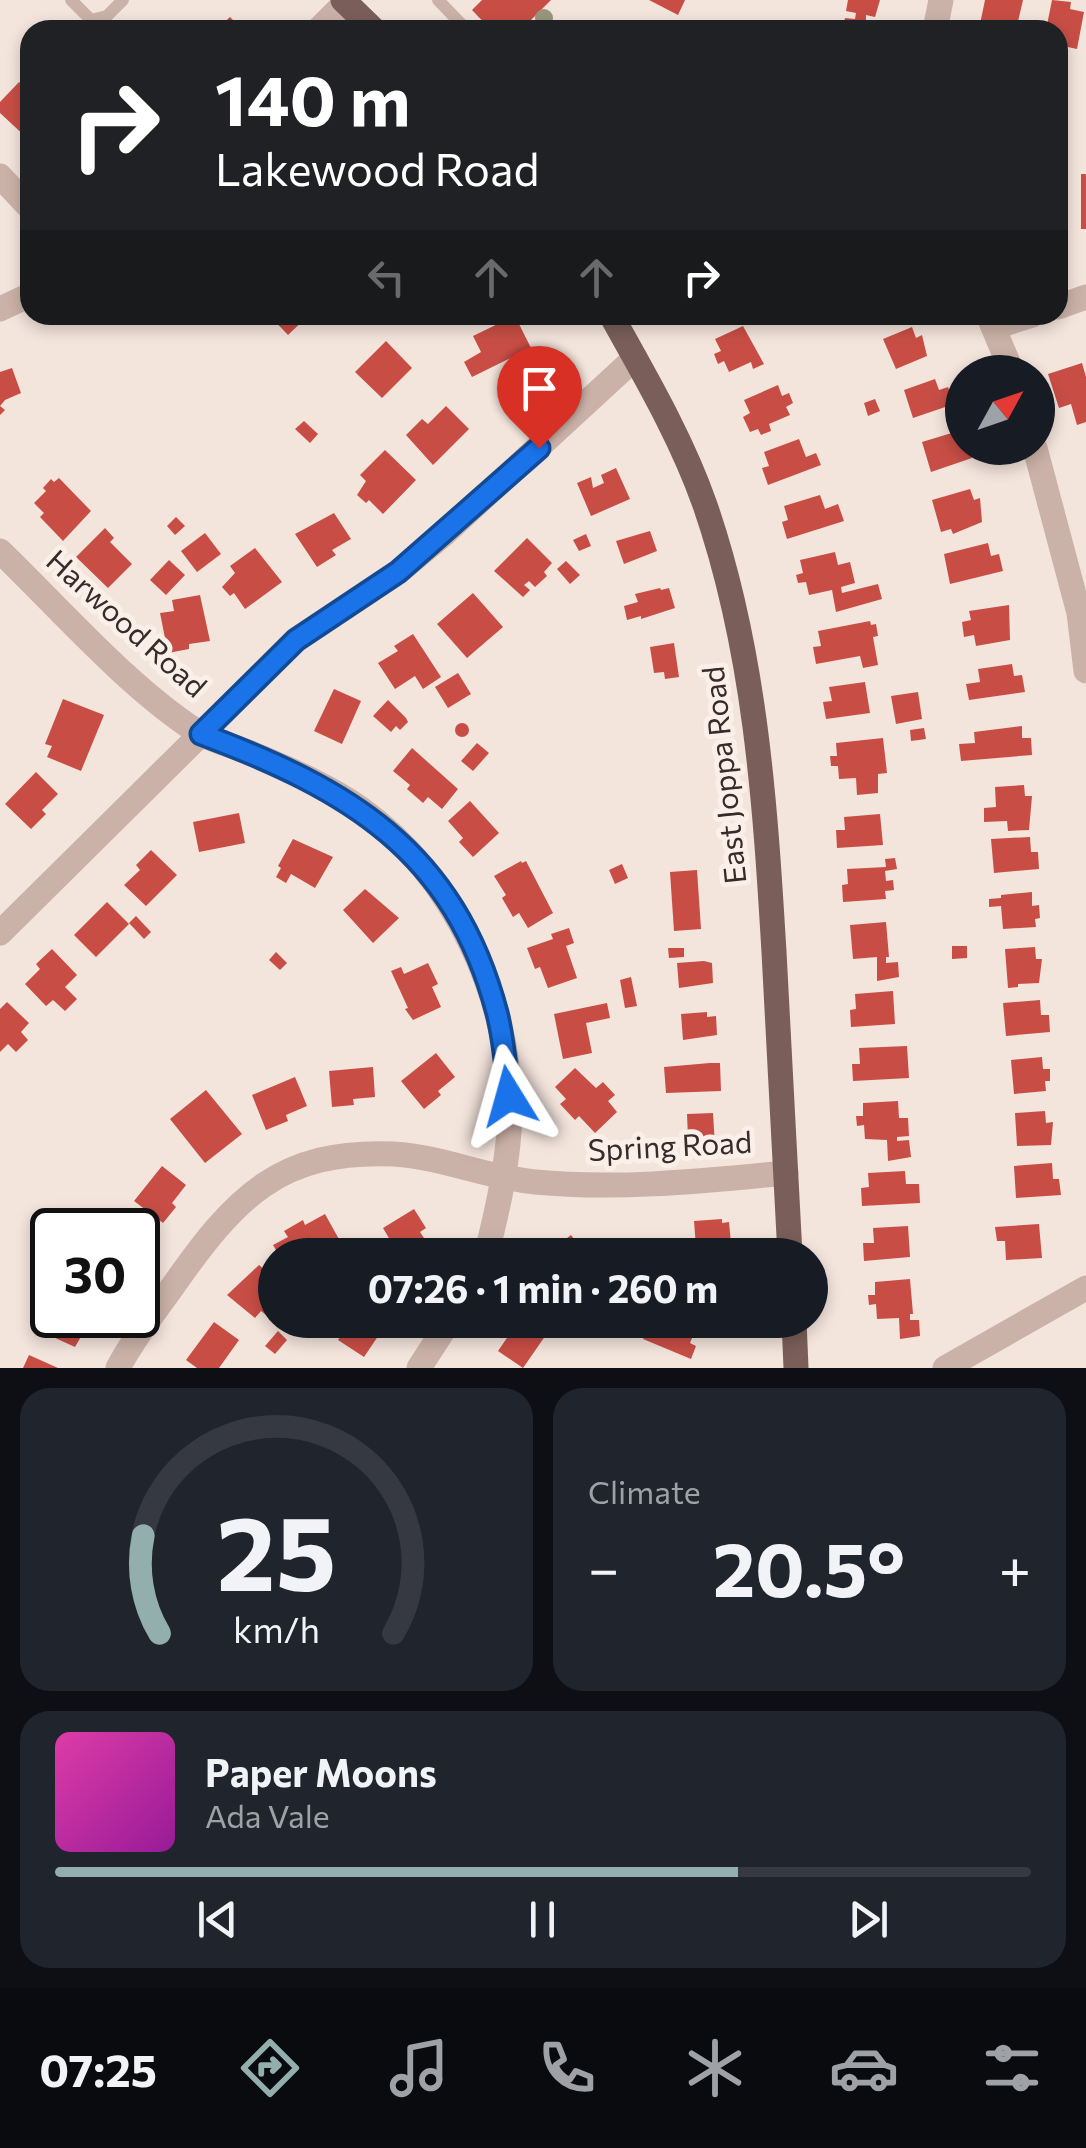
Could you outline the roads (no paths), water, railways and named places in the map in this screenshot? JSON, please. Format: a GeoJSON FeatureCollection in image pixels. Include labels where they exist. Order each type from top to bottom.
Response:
{"type":"FeatureCollection","features":[{"type":"Feature","properties":{"kind":"main road"},"geometry":{"type":"LineString","coordinates":[[345,1],[364,20]]}},
{"type":"Feature","properties":{"kind":"main road","name":"East Joppa Road"},"geometry":{"type":"LineString","coordinates":[[617,325],[675,435],[704,502],[744,642],[754,701],[768,856],[789,1238]]}},
{"type":"Feature","properties":{"kind":"main road"},"geometry":{"type":"LineString","coordinates":[[795,1338],[796,1368]]}},
{"type":"Feature","properties":{"kind":"street"},"geometry":{"type":"LineString","coordinates":[[327,20],[345,1]]}},
{"type":"Feature","properties":{"kind":"street"},"geometry":{"type":"LineString","coordinates":[[0,176],[20,197]]}},
{"type":"Feature","properties":{"kind":"street"},"geometry":{"type":"LineString","coordinates":[[993,325],[1005,355]]}},
{"type":"Feature","properties":{"kind":"street"},"geometry":{"type":"LineString","coordinates":[[0,933],[296,640],[398,572],[635,358]]}},
{"type":"Feature","properties":{"kind":"street"},"geometry":{"type":"LineString","coordinates":[[1038,465],[1085,641],[1086,670]]}},
{"type":"Feature","properties":{"kind":"street","name":"Harwood Road"},"geometry":{"type":"LineString","coordinates":[[0,552],[151,698],[201,734],[288,770],[360,808],[409,851],[452,906],[468,936],[497,1014],[509,1096],[508,1146],[489,1238]]}},
{"type":"Feature","properties":{"kind":"street","name":"Spring Road"},"geometry":{"type":"LineString","coordinates":[[118,1368],[187,1266],[235,1206],[285,1170],[302,1163],[355,1154],[398,1154],[502,1177],[610,1186],[786,1173]]}},
{"type":"Feature","properties":{"kind":"street"},"geometry":{"type":"LineString","coordinates":[[945,1368],[1086,1288]]}},
{"type":"Feature","properties":{"kind":"street"},"geometry":{"type":"LineString","coordinates":[[420,1368],[439,1338]]}},
{"type":"Feature","properties":{"kind":"lane"},"geometry":{"type":"LineString","coordinates":[[72,0],[91,20],[106,16],[123,0]]}},
{"type":"Feature","properties":{"kind":"lane"},"geometry":{"type":"LineString","coordinates":[[438,0],[457,20]]}}]}
